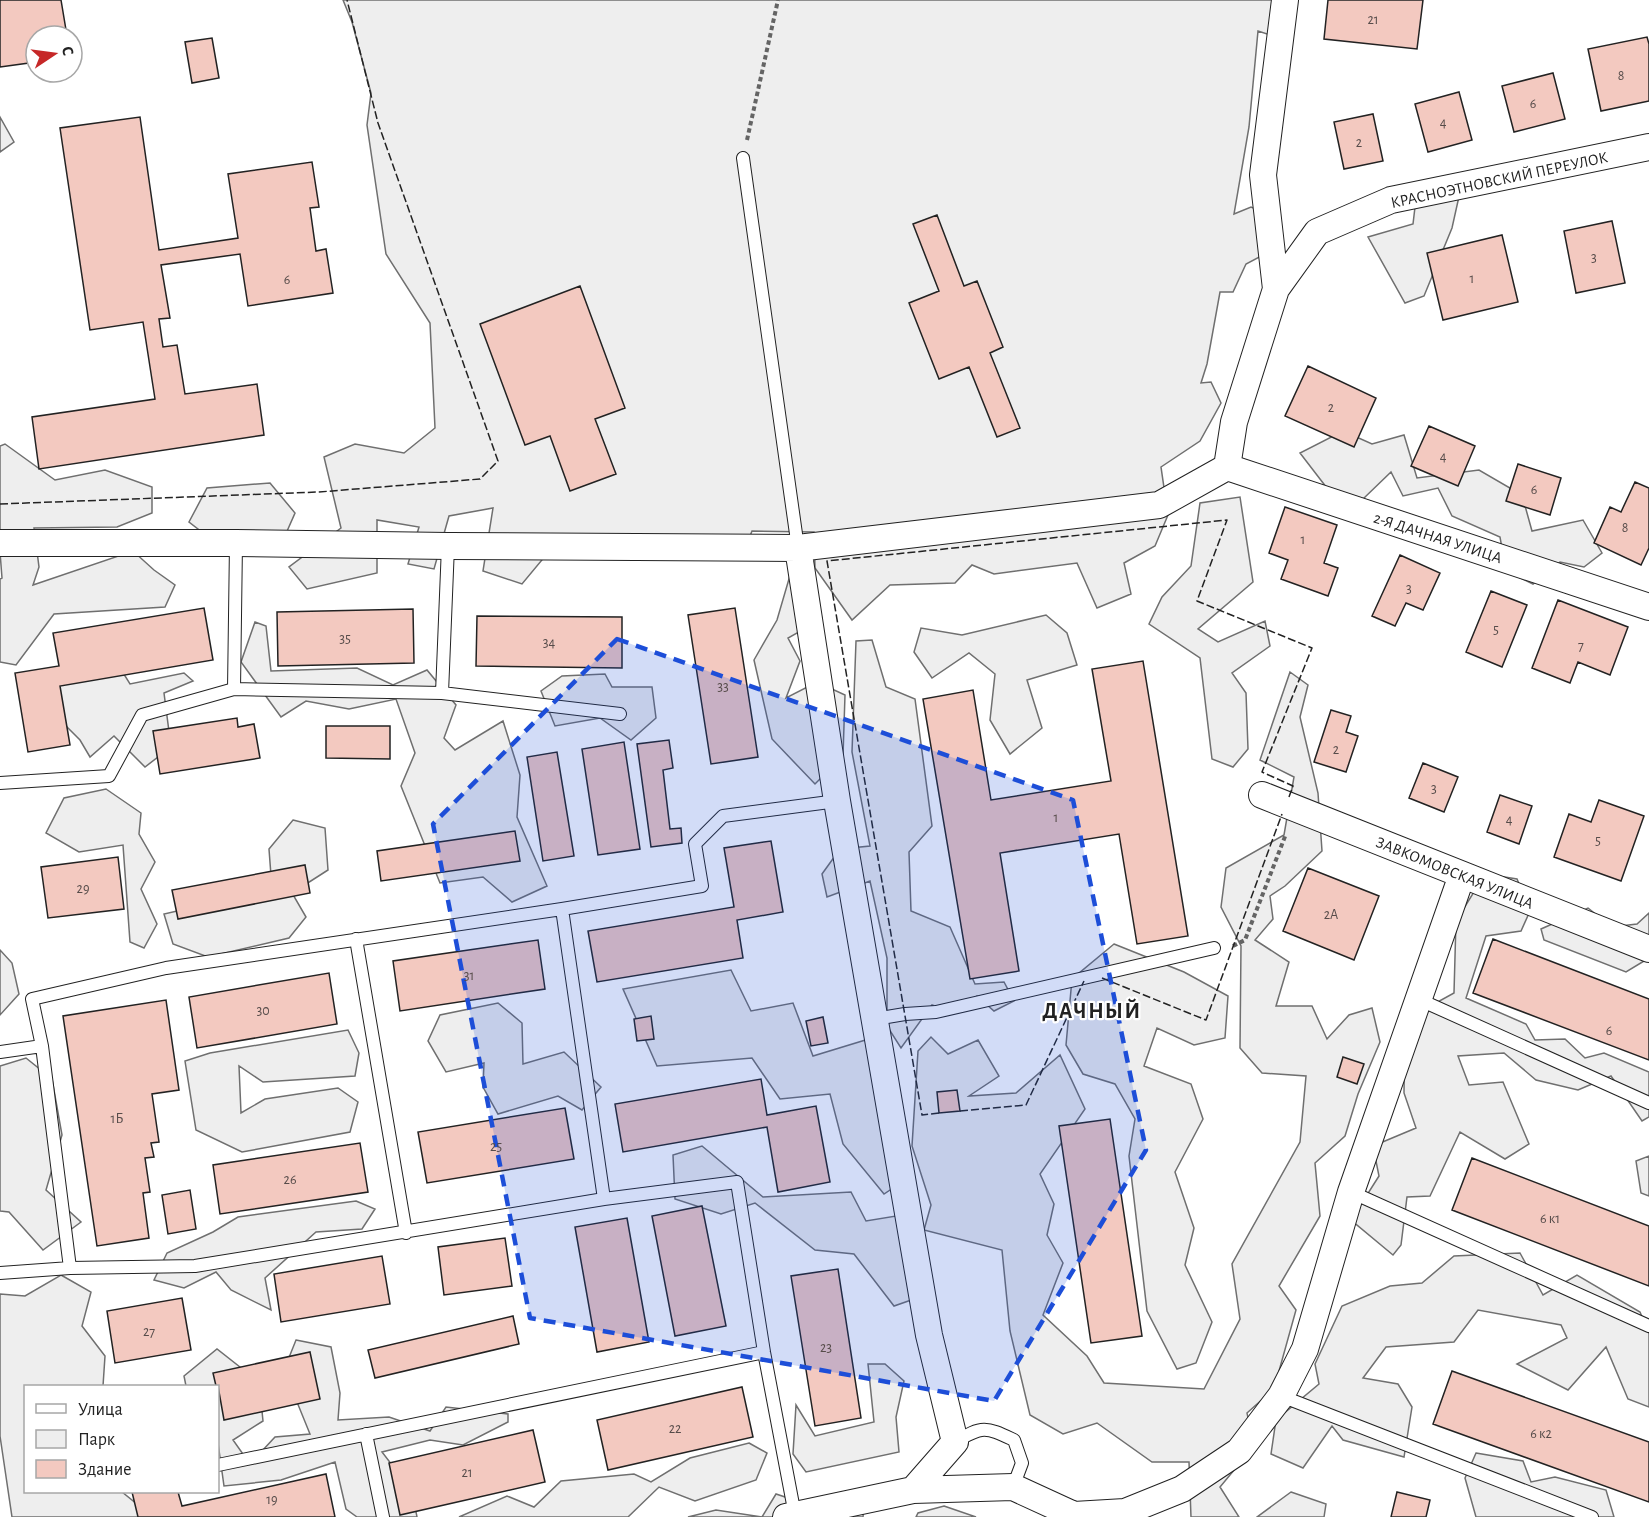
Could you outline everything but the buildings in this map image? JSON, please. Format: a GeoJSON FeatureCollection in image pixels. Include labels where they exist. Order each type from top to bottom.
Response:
{"type":"FeatureCollection","features":[{"type":"Feature","properties":{"kind":"street"},"geometry":{"type":"LineString","coordinates":[[0,543],[798,548],[1159,505],[1227,467],[1234,422],[1276,289],[1263,175],[1285,0]]}},
{"type":"Feature","properties":{"kind":"street","name":"КРАСНОЭТНОВСКИЙ ПЕРЕУЛОК"},"geometry":{"type":"LineString","coordinates":[[1276,289],[1317,232],[1391,200],[1649,147]]}},
{"type":"Feature","properties":{"kind":"street","name":"2-Я ДАЧНАЯ УЛИЦА"},"geometry":{"type":"LineString","coordinates":[[1227,467],[1649,607]]}},
{"type":"Feature","properties":{"kind":"street"},"geometry":{"type":"LineString","coordinates":[[798,548],[837,801],[929,1335],[955,1442],[913,1490]]}},
{"type":"Feature","properties":{"kind":"street","name":"ЗАВКОМОВСКАЯ УЛИЦА"},"geometry":{"type":"LineString","coordinates":[[1262,795],[1649,949]]}},
{"type":"Feature","properties":{"kind":"street"},"geometry":{"type":"LineString","coordinates":[[790,1516],[913,1490],[1013,1487],[1074,1516],[1128,1514],[1182,1489],[1239,1451],[1281,1396],[1305,1349],[1351,1192],[1462,875]]}},
{"type":"Feature","properties":{"kind":"lane"},"geometry":{"type":"LineString","coordinates":[[743,158],[798,548]]}},
{"type":"Feature","properties":{"kind":"lane"},"geometry":{"type":"LineString","coordinates":[[234,689],[236,543]]}},
{"type":"Feature","properties":{"kind":"lane"},"geometry":{"type":"LineString","coordinates":[[442,693],[448,546]]}},
{"type":"Feature","properties":{"kind":"lane"},"geometry":{"type":"LineString","coordinates":[[0,783],[109,776],[142,715],[234,689],[442,693],[620,714]]}},
{"type":"Feature","properties":{"kind":"lane"},"geometry":{"type":"LineString","coordinates":[[70,1268],[42,1046],[32,999],[166,968],[702,886],[694,844],[723,816],[837,801]]}},
{"type":"Feature","properties":{"kind":"lane"},"geometry":{"type":"LineString","coordinates":[[562,909],[604,1199]]}},
{"type":"Feature","properties":{"kind":"lane"},"geometry":{"type":"LineString","coordinates":[[356,939],[406,1233]]}},
{"type":"Feature","properties":{"kind":"lane"},"geometry":{"type":"LineString","coordinates":[[875,1019],[936,1011],[1214,948]]}},
{"type":"Feature","properties":{"kind":"lane"},"geometry":{"type":"LineString","coordinates":[[1418,999],[1649,1103]]}},
{"type":"Feature","properties":{"kind":"lane"},"geometry":{"type":"LineString","coordinates":[[0,1052],[42,1046]]}},
{"type":"Feature","properties":{"kind":"lane"},"geometry":{"type":"LineString","coordinates":[[0,1273],[70,1268],[195,1266],[604,1199],[737,1182],[790,1516]]}},
{"type":"Feature","properties":{"kind":"lane"},"geometry":{"type":"LineString","coordinates":[[1351,1192],[1649,1326]]}},
{"type":"Feature","properties":{"kind":"lane"},"geometry":{"type":"LineString","coordinates":[[219,1465],[764,1352]]}},
{"type":"Feature","properties":{"kind":"lane"},"geometry":{"type":"LineString","coordinates":[[1281,1396],[1592,1517]]}},
{"type":"Feature","properties":{"kind":"lane"},"geometry":{"type":"LineString","coordinates":[[955,1442],[969,1433],[989,1428],[1014,1440],[1022,1463],[1013,1487]]}},
{"type":"Feature","properties":{"kind":"lane"},"geometry":{"type":"LineString","coordinates":[[366,1434],[383,1517]]}},
{"type":"Feature","properties":{"kind":"path"},"geometry":{"type":"LineString","coordinates":[[743,158],[778,0]]}},
{"type":"Feature","properties":{"kind":"path"},"geometry":{"type":"LineString","coordinates":[[1214,948],[1234,946],[1245,940],[1295,808]]}},
{"type":"Feature","properties":{"kind":"highlighted area"},"geometry":{"type":"Polygon","coordinates":[[[617,639],[1073,800],[1146,1150],[994,1401],[530,1318],[433,824],[617,639]]]}},
{"type":"Feature","properties":{"kind":"green space"},"geometry":{"type":"Polygon","coordinates":[[[343,0],[1288,0],[1291,16],[1267,34],[1258,31],[1249,127],[1234,214],[1251,207],[1277,218],[1282,245],[1246,264],[1233,292],[1220,292],[1207,364],[1201,383],[1211,382],[1221,403],[1200,441],[1161,467],[1168,515],[1155,546],[1124,563],[1131,594],[1097,608],[1077,563],[994,574],[972,565],[955,583],[890,585],[852,620],[815,568],[814,532],[752,531],[741,559],[556,543],[522,584],[483,571],[493,508],[449,516],[434,569],[408,564],[419,527],[377,520],[377,573],[307,589],[289,567],[341,528],[324,457],[355,444],[404,453],[435,428],[430,323],[386,254],[367,125],[371,93],[352,22],[343,0]]]}},
{"type":"Feature","properties":{"kind":"green space"},"geometry":{"type":"Polygon","coordinates":[[[0,117],[14,142],[0,152],[0,117]]]}},
{"type":"Feature","properties":{"kind":"green space"},"geometry":{"type":"Polygon","coordinates":[[[1418,182],[1460,192],[1452,228],[1424,296],[1405,303],[1368,237],[1413,224],[1418,182]]]}},
{"type":"Feature","properties":{"kind":"green space"},"geometry":{"type":"Polygon","coordinates":[[[1343,431],[1372,444],[1404,435],[1417,478],[1479,470],[1522,495],[1532,531],[1583,520],[1602,553],[1584,567],[1560,562],[1533,584],[1506,571],[1500,537],[1452,516],[1438,488],[1403,496],[1391,472],[1363,499],[1330,492],[1300,453],[1343,431]]]}},
{"type":"Feature","properties":{"kind":"green space"},"geometry":{"type":"Polygon","coordinates":[[[5,444],[55,480],[105,470],[152,487],[152,513],[117,527],[34,528],[39,567],[33,585],[133,551],[175,585],[165,607],[54,614],[16,665],[0,662],[0,579],[2,578],[0,446],[5,444]]]}},
{"type":"Feature","properties":{"kind":"green space"},"geometry":{"type":"Polygon","coordinates":[[[270,483],[295,513],[284,538],[211,539],[189,522],[207,488],[270,483]]]}},
{"type":"Feature","properties":{"kind":"green space"},"geometry":{"type":"Polygon","coordinates":[[[1240,497],[1253,582],[1198,629],[1218,642],[1265,621],[1270,646],[1232,673],[1246,693],[1248,749],[1233,767],[1212,759],[1200,658],[1149,624],[1162,597],[1191,566],[1200,503],[1240,497]]]}},
{"type":"Feature","properties":{"kind":"green space"},"geometry":{"type":"Polygon","coordinates":[[[791,572],[810,574],[822,619],[788,638],[800,661],[786,698],[817,682],[845,695],[843,756],[815,784],[772,739],[754,660],[777,620],[791,572]]]}},
{"type":"Feature","properties":{"kind":"green space"},"geometry":{"type":"Polygon","coordinates":[[[1046,615],[1067,633],[1077,665],[1027,680],[1042,728],[1010,754],[990,720],[995,674],[969,653],[932,678],[914,652],[921,628],[962,635],[1046,615]]]}},
{"type":"Feature","properties":{"kind":"green space"},"geometry":{"type":"Polygon","coordinates":[[[255,622],[266,626],[271,671],[357,668],[393,685],[427,670],[456,705],[444,738],[455,750],[503,721],[520,775],[517,817],[547,886],[512,902],[483,877],[440,883],[401,786],[415,753],[396,699],[349,709],[306,701],[281,717],[241,662],[255,622]]]}},
{"type":"Feature","properties":{"kind":"green space"},"geometry":{"type":"Polygon","coordinates":[[[872,640],[886,687],[915,699],[932,826],[909,852],[911,911],[950,927],[975,984],[1004,982],[1014,1001],[994,1011],[977,996],[955,1013],[932,1005],[901,1048],[887,1026],[887,958],[870,881],[827,897],[822,874],[840,849],[870,846],[852,752],[856,641],[872,640]]]}},
{"type":"Feature","properties":{"kind":"green space"},"geometry":{"type":"Polygon","coordinates":[[[112,655],[130,684],[184,673],[193,681],[164,693],[171,747],[145,767],[114,736],[90,757],[80,740],[58,718],[53,682],[112,655]]]}},
{"type":"Feature","properties":{"kind":"green space"},"geometry":{"type":"Polygon","coordinates":[[[1290,672],[1308,685],[1300,717],[1318,793],[1322,851],[1285,886],[1270,896],[1273,919],[1255,940],[1289,962],[1276,1006],[1312,1006],[1327,1039],[1349,1015],[1372,1008],[1380,1042],[1358,1094],[1345,1136],[1315,1163],[1320,1216],[1279,1286],[1296,1310],[1274,1389],[1247,1413],[1254,1446],[1220,1487],[1239,1517],[1191,1517],[1189,1462],[1152,1462],[1097,1423],[1063,1434],[1030,1415],[1010,1331],[1002,1250],[924,1230],[931,1205],[912,1146],[918,1051],[931,1037],[948,1054],[978,1040],[999,1076],[969,1096],[1016,1093],[1060,1055],[1085,1109],[1040,1174],[1054,1204],[1047,1235],[1063,1263],[1043,1315],[1087,1356],[1104,1383],[1204,1389],[1240,1319],[1232,1264],[1300,1142],[1306,1076],[1262,1073],[1240,1048],[1241,946],[1221,907],[1226,868],[1284,835],[1294,777],[1260,760],[1290,672]]]}},
{"type":"Feature","properties":{"kind":"green space"},"geometry":{"type":"Polygon","coordinates":[[[605,674],[612,687],[652,687],[656,718],[631,740],[600,718],[555,726],[541,691],[562,676],[605,674]]]}},
{"type":"Feature","properties":{"kind":"green space"},"geometry":{"type":"Polygon","coordinates":[[[106,789],[141,813],[139,834],[155,862],[141,889],[157,924],[144,948],[130,942],[123,845],[79,852],[46,833],[64,798],[106,789]]]}},
{"type":"Feature","properties":{"kind":"green space"},"geometry":{"type":"Polygon","coordinates":[[[293,820],[325,828],[328,870],[292,893],[306,917],[289,938],[208,957],[173,944],[164,914],[272,889],[269,849],[293,820]]]}},
{"type":"Feature","properties":{"kind":"green space"},"geometry":{"type":"Polygon","coordinates":[[[1485,874],[1517,879],[1530,911],[1521,931],[1486,936],[1466,998],[1526,1024],[1535,1040],[1565,1039],[1585,1058],[1604,1053],[1649,1072],[1649,1117],[1642,1121],[1611,1076],[1578,1090],[1536,1080],[1504,1053],[1458,1056],[1469,1085],[1503,1082],[1529,1144],[1505,1159],[1460,1132],[1430,1196],[1407,1197],[1401,1245],[1393,1255],[1351,1220],[1379,1176],[1373,1146],[1416,1128],[1404,1093],[1405,1020],[1454,993],[1456,921],[1485,874]]]}},
{"type":"Feature","properties":{"kind":"green space"},"geometry":{"type":"Polygon","coordinates":[[[1588,908],[1612,927],[1637,924],[1649,913],[1649,958],[1626,972],[1544,940],[1541,929],[1588,908]]]}},
{"type":"Feature","properties":{"kind":"green space"},"geometry":{"type":"Polygon","coordinates":[[[1114,944],[1184,972],[1228,996],[1225,1038],[1194,1045],[1157,1028],[1144,1066],[1191,1084],[1203,1119],[1175,1172],[1194,1228],[1185,1265],[1212,1322],[1196,1363],[1177,1369],[1147,1311],[1129,1156],[1135,1119],[1115,1084],[1083,1074],[1066,1045],[1072,979],[1114,944]]]}},
{"type":"Feature","properties":{"kind":"green space"},"geometry":{"type":"Polygon","coordinates":[[[0,950],[12,963],[19,994],[0,1015],[0,950]]]}},
{"type":"Feature","properties":{"kind":"green space"},"geometry":{"type":"Polygon","coordinates":[[[731,970],[751,1011],[793,1003],[813,1056],[872,1038],[899,1184],[884,1194],[843,1144],[830,1094],[780,1099],[752,1058],[657,1066],[623,989],[731,970]]]}},
{"type":"Feature","properties":{"kind":"green space"},"geometry":{"type":"Polygon","coordinates":[[[498,1003],[522,1023],[523,1064],[564,1052],[601,1087],[582,1110],[558,1096],[498,1114],[483,1087],[484,1063],[446,1072],[428,1041],[440,1015],[498,1003]]]}},
{"type":"Feature","properties":{"kind":"green space"},"geometry":{"type":"Polygon","coordinates":[[[348,1030],[359,1053],[355,1076],[263,1082],[239,1066],[241,1113],[265,1099],[338,1088],[358,1102],[350,1132],[242,1152],[196,1130],[185,1061],[210,1053],[348,1030]]]}},
{"type":"Feature","properties":{"kind":"green space"},"geometry":{"type":"Polygon","coordinates":[[[26,1058],[52,1079],[62,1135],[46,1190],[81,1222],[43,1250],[9,1212],[0,1211],[0,1066],[26,1058]]]}},
{"type":"Feature","properties":{"kind":"green space"},"geometry":{"type":"Polygon","coordinates":[[[702,1146],[763,1197],[851,1192],[866,1221],[902,1215],[917,1298],[894,1306],[854,1254],[815,1250],[755,1203],[721,1214],[675,1199],[673,1155],[702,1146]]]}},
{"type":"Feature","properties":{"kind":"green space"},"geometry":{"type":"Polygon","coordinates":[[[1649,1156],[1649,1196],[1641,1193],[1636,1161],[1649,1156]]]}},
{"type":"Feature","properties":{"kind":"green space"},"geometry":{"type":"Polygon","coordinates":[[[356,1201],[375,1209],[362,1229],[316,1232],[265,1278],[271,1310],[231,1290],[216,1272],[184,1288],[154,1280],[167,1253],[213,1232],[238,1217],[356,1201]]]}},
{"type":"Feature","properties":{"kind":"green space"},"geometry":{"type":"Polygon","coordinates":[[[1520,1253],[1543,1295],[1577,1275],[1640,1312],[1649,1334],[1649,1407],[1628,1399],[1606,1347],[1568,1390],[1517,1364],[1567,1338],[1561,1325],[1478,1310],[1454,1342],[1386,1347],[1363,1378],[1398,1384],[1412,1407],[1404,1457],[1343,1440],[1332,1426],[1303,1468],[1271,1454],[1276,1420],[1319,1384],[1315,1364],[1342,1306],[1390,1286],[1422,1283],[1454,1256],[1520,1253]]]}},
{"type":"Feature","properties":{"kind":"green space"},"geometry":{"type":"Polygon","coordinates":[[[61,1275],[91,1292],[82,1326],[105,1356],[103,1385],[24,1385],[24,1493],[123,1493],[153,1517],[12,1517],[0,1436],[0,1294],[25,1296],[61,1275]]]}},
{"type":"Feature","properties":{"kind":"green space"},"geometry":{"type":"Polygon","coordinates":[[[296,1340],[331,1347],[340,1393],[338,1420],[389,1417],[430,1431],[446,1407],[508,1414],[508,1422],[463,1445],[430,1440],[382,1452],[412,1491],[417,1517],[357,1517],[346,1509],[335,1462],[281,1480],[224,1486],[219,1450],[219,1385],[186,1385],[184,1376],[217,1349],[259,1382],[263,1421],[233,1440],[250,1464],[275,1437],[310,1434],[284,1370],[296,1340]]]}},
{"type":"Feature","properties":{"kind":"green space"},"geometry":{"type":"Polygon","coordinates":[[[868,1364],[885,1364],[904,1381],[896,1417],[899,1452],[806,1472],[793,1454],[796,1405],[815,1436],[874,1422],[868,1364]]]}},
{"type":"Feature","properties":{"kind":"green space"},"geometry":{"type":"Polygon","coordinates":[[[749,1443],[767,1453],[756,1480],[695,1501],[659,1487],[628,1517],[459,1517],[507,1496],[534,1507],[561,1481],[634,1474],[651,1482],[690,1458],[749,1443]]]}},
{"type":"Feature","properties":{"kind":"green space"},"geometry":{"type":"Polygon","coordinates":[[[1476,1453],[1523,1461],[1531,1482],[1555,1477],[1606,1490],[1614,1517],[1476,1517],[1465,1478],[1476,1453]]]}},
{"type":"Feature","properties":{"kind":"green space"},"geometry":{"type":"Polygon","coordinates":[[[865,1492],[863,1517],[762,1517],[776,1494],[809,1505],[865,1492]]]}},
{"type":"Feature","properties":{"kind":"green space"},"geometry":{"type":"Polygon","coordinates":[[[1291,1492],[1326,1504],[1324,1517],[1257,1517],[1291,1492]]]}},
{"type":"Feature","properties":{"kind":"green space"},"geometry":{"type":"Polygon","coordinates":[[[944,1506],[976,1517],[916,1517],[918,1513],[944,1506]]]}},
{"type":"Feature","properties":{"kind":"green space"},"geometry":{"type":"Polygon","coordinates":[[[716,1510],[762,1517],[688,1517],[716,1510]]]}},
{"type":"Feature","properties":{"kind":"fence"},"geometry":{"type":"LineString","coordinates":[[0,504],[319,492],[480,479],[498,461],[378,123],[347,0]]}},
{"type":"Feature","properties":{"kind":"fence"},"geometry":{"type":"LineString","coordinates":[[939,1113],[922,1115],[827,561],[1227,520],[1197,601],[1312,648],[1262,772],[1293,786],[1289,797]]}},
{"type":"Feature","properties":{"kind":"fence"},"geometry":{"type":"LineString","coordinates":[[1102,978],[1206,1020],[1282,814]]}},
{"type":"Feature","properties":{"kind":"fence"},"geometry":{"type":"LineString","coordinates":[[960,1111],[1026,1105],[1084,981]]}},
{"type":"Feature","properties":{"kind":"district","name":"ДАЧНЫЙ"},"geometry":{"type":"Point","coordinates":[1092,1010]}}]}
